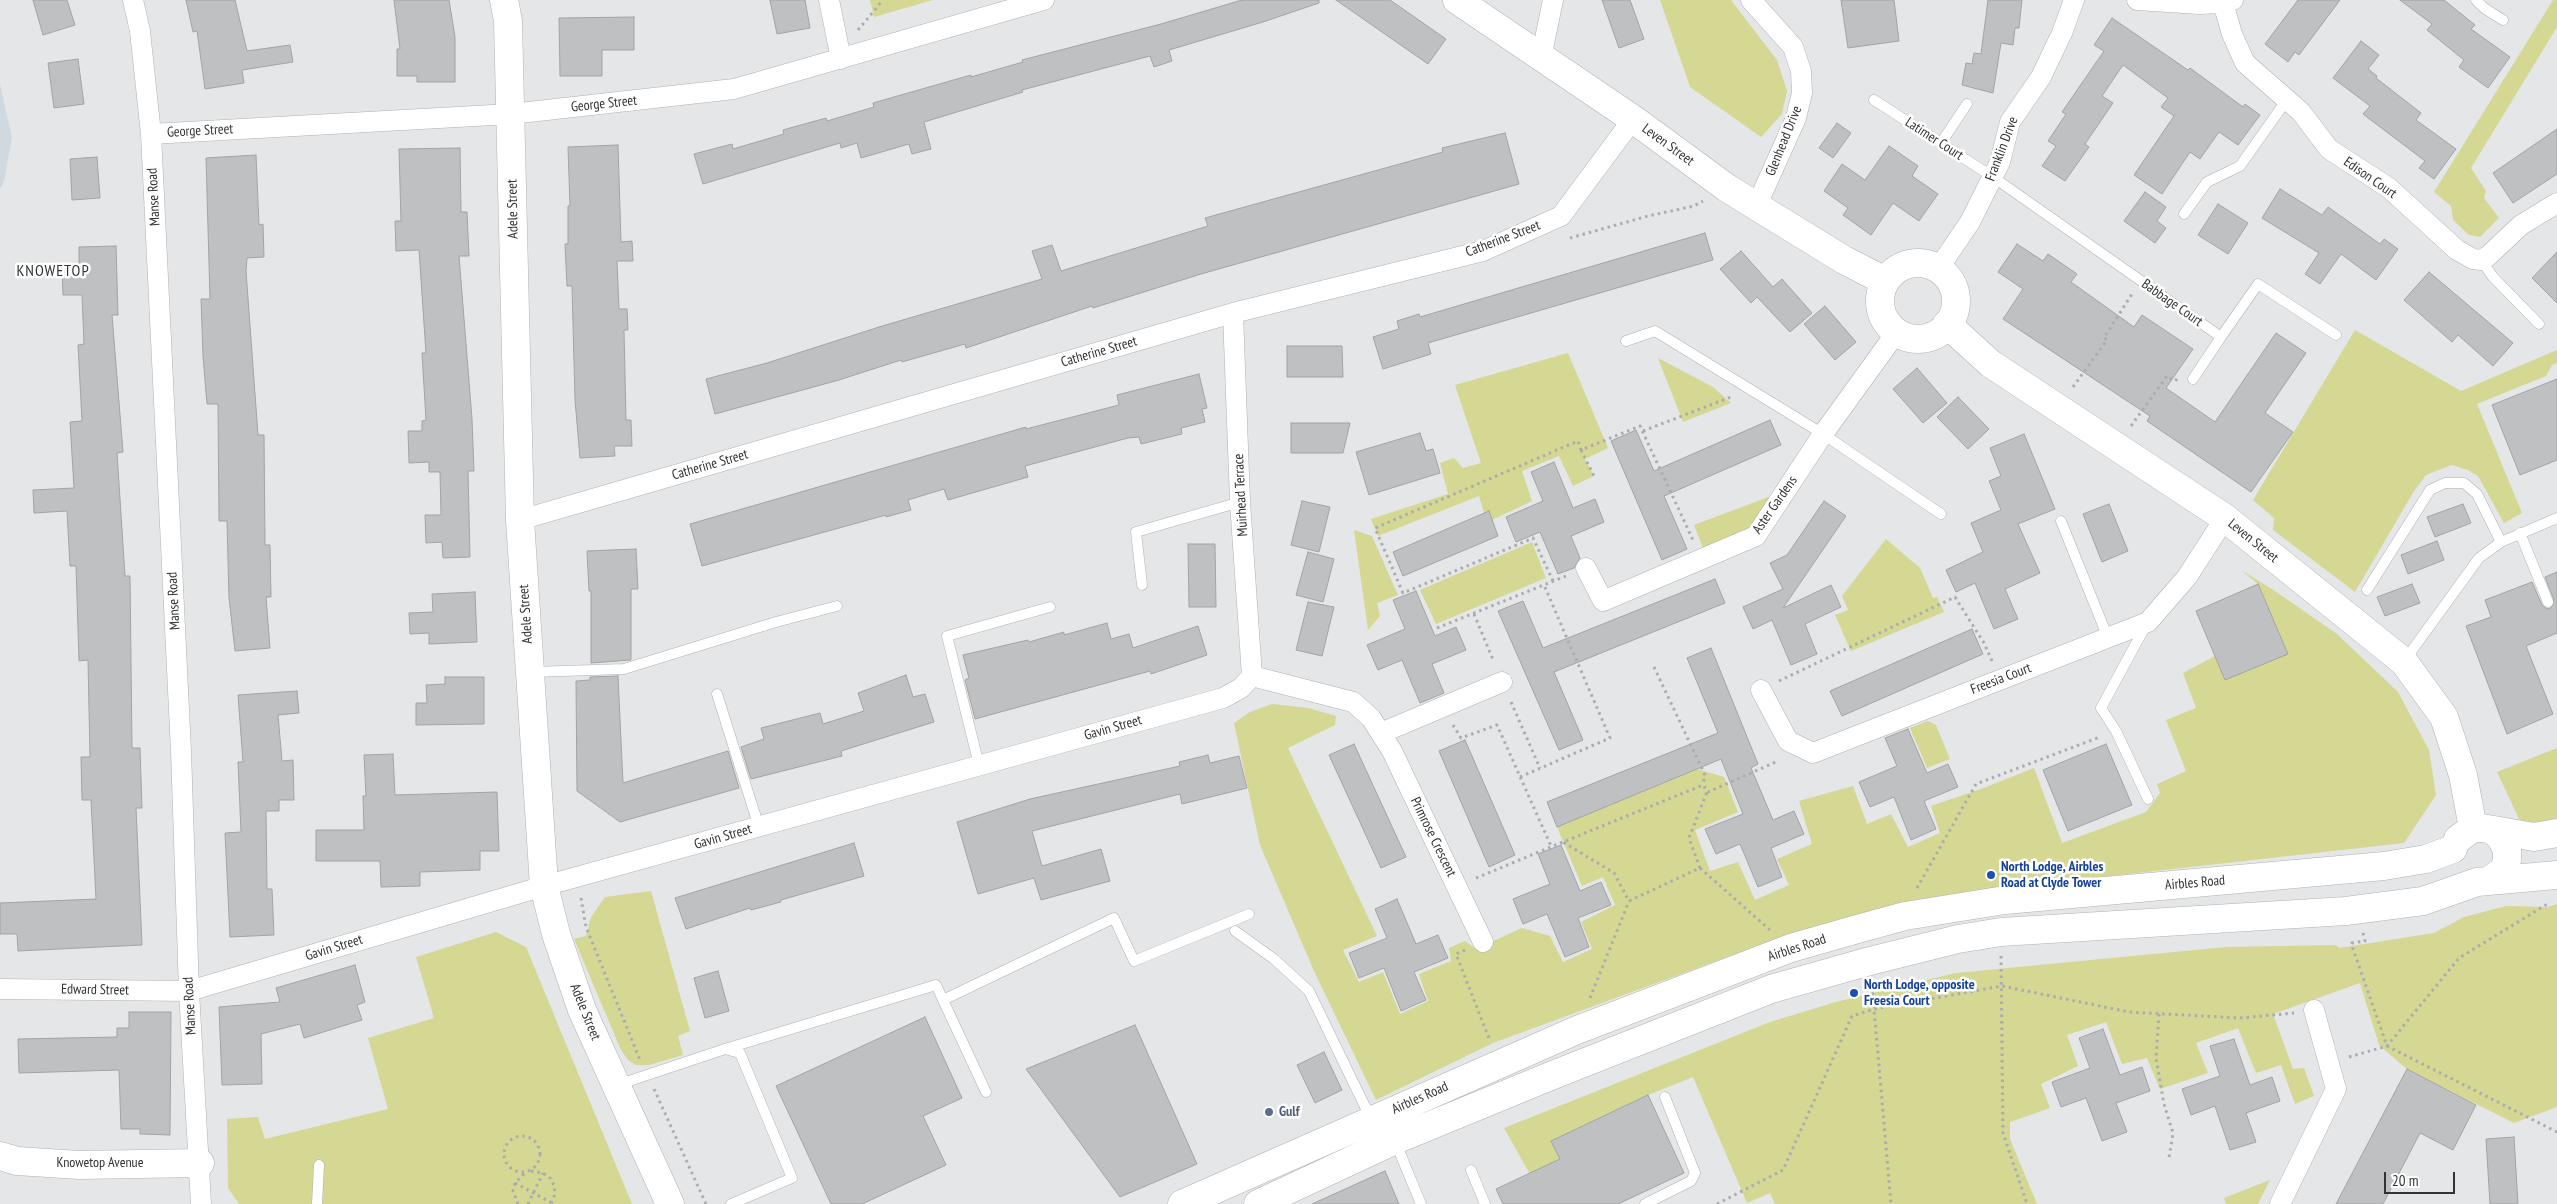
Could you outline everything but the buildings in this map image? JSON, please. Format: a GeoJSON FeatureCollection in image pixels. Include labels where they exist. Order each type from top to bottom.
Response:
{"type":"FeatureCollection","features":[{"type":"Feature","properties":{"kind":"street","name":"Manse Road"},"geometry":{"type":"LineString","coordinates":[[133,0],[140,31],[151,134],[181,751],[189,991],[201,1204]]}},
{"type":"Feature","properties":{"kind":"street","name":"Adele Street"},"geometry":{"type":"LineString","coordinates":[[504,0],[508,20],[511,114],[520,520],[544,886],[556,934],[582,1010],[670,1204]]}},
{"type":"Feature","properties":{"kind":"street"},"geometry":{"type":"LineString","coordinates":[[829,0],[840,55]]}},
{"type":"Feature","properties":{"kind":"street","name":"George Street"},"geometry":{"type":"LineString","coordinates":[[151,134],[511,114],[734,89],[840,55],[1044,0]]}},
{"type":"Feature","properties":{"kind":"street","name":"Leven Street"},"geometry":{"type":"LineString","coordinates":[[1457,0],[1633,119],[1727,188],[1844,260],[1885,282]]}},
{"type":"Feature","properties":{"kind":"street"},"geometry":{"type":"LineString","coordinates":[[1541,58],[1553,0]]}},
{"type":"Feature","properties":{"kind":"street","name":"Glenhead Drive"},"geometry":{"type":"LineString","coordinates":[[1752,0],[1793,47],[1801,71],[1802,93],[1796,118],[1756,207]]}},
{"type":"Feature","properties":{"kind":"street","name":"Franklin Drive"},"geometry":{"type":"LineString","coordinates":[[1938,269],[1970,222],[1993,177],[2000,162],[2010,122],[2041,77],[2062,34],[2074,0]]}},
{"type":"Feature","properties":{"kind":"street"},"geometry":{"type":"LineString","coordinates":[[2136,0],[2199,4],[2228,2]]}},
{"type":"Feature","properties":{"kind":"street","name":"Edison Court"},"geometry":{"type":"LineString","coordinates":[[2228,2],[2232,34],[2245,63],[2300,112],[2329,149],[2389,188],[2457,250],[2473,259],[2481,260]]}},
{"type":"Feature","properties":{"kind":"street","name":"Catherine Street"},"geometry":{"type":"LineString","coordinates":[[520,520],[1233,313],[1483,250],[1561,216],[1633,119]]}},
{"type":"Feature","properties":{"kind":"street"},"geometry":{"type":"LineString","coordinates":[[2481,260],[2488,256],[2521,225],[2557,203]]}},
{"type":"Feature","properties":{"kind":"street"},"geometry":{"type":"LineString","coordinates":[[1908,264],[1925,264],[1938,269],[1950,282],[1955,294],[1954,312],[1940,332],[1925,339],[1910,339],[1896,334],[1888,326],[1880,309],[1880,295],[1885,282],[1895,270],[1908,264]]}},
{"type":"Feature","properties":{"kind":"street","name":"Muirhead Terrace"},"geometry":{"type":"LineString","coordinates":[[1233,313],[1240,502],[1252,676]]}},
{"type":"Feature","properties":{"kind":"street","name":"Leven Street"},"geometry":{"type":"LineString","coordinates":[[1947,324],[1991,364],[2224,518],[2404,662],[2444,717],[2462,775],[2483,830]]}},
{"type":"Feature","properties":{"kind":"street","name":"Aster Gardens"},"geometry":{"type":"LineString","coordinates":[[1586,568],[1603,601],[1756,536],[1823,434],[1896,334]]}},
{"type":"Feature","properties":{"kind":"street","name":"Freesia Court"},"geometry":{"type":"LineString","coordinates":[[1804,749],[1813,753],[2148,622],[2187,577],[2224,518]]}},
{"type":"Feature","properties":{"kind":"street","name":"Gavin Street"},"geometry":{"type":"LineString","coordinates":[[189,991],[544,886],[1222,698],[1241,688],[1252,676]]}},
{"type":"Feature","properties":{"kind":"street","name":"Primrose Crescent"},"geometry":{"type":"LineString","coordinates":[[1252,676],[1353,702],[1370,718],[1392,750],[1483,942]]}},
{"type":"Feature","properties":{"kind":"street"},"geometry":{"type":"LineString","coordinates":[[1381,733],[1502,682]]}},
{"type":"Feature","properties":{"kind":"street"},"geometry":{"type":"LineString","coordinates":[[1761,690],[1788,741],[1804,749]]}},
{"type":"Feature","properties":{"kind":"street"},"geometry":{"type":"LineString","coordinates":[[2483,830],[2534,837],[2557,833]]}},
{"type":"Feature","properties":{"kind":"street","name":"Airbles Road"},"geometry":{"type":"LineString","coordinates":[[1182,1204],[1371,1119],[1577,1030],[1791,948],[1905,916],[2005,900],[2384,866],[2426,859],[2453,849],[2457,840],[2483,830],[2502,838],[2507,850],[2504,870],[2484,881],[2423,902],[2346,911],[2001,932],[1870,961],[1771,989],[1395,1140],[1258,1204]]}},
{"type":"Feature","properties":{"kind":"street"},"geometry":{"type":"LineString","coordinates":[[2453,849],[2453,860],[2457,869],[2468,879],[2484,881]]}},
{"type":"Feature","properties":{"kind":"street","name":"Airbles Road"},"geometry":{"type":"LineString","coordinates":[[2484,881],[2557,875]]}},
{"type":"Feature","properties":{"kind":"street","name":"Edward Street"},"geometry":{"type":"LineString","coordinates":[[0,989],[189,991]]}},
{"type":"Feature","properties":{"kind":"street"},"geometry":{"type":"LineString","coordinates":[[2280,1204],[2336,1089],[2314,1010]]}},
{"type":"Feature","properties":{"kind":"street","name":"Knowetop Avenue"},"geometry":{"type":"LineString","coordinates":[[0,1156],[17,1161],[79,1165],[200,1163]]}},
{"type":"Feature","properties":{"kind":"lane"},"geometry":{"type":"LineString","coordinates":[[2476,0],[2484,8],[2503,20]]}},
{"type":"Feature","properties":{"kind":"lane","name":"Latimer Court"},"geometry":{"type":"LineString","coordinates":[[1874,100],[1993,177]]}},
{"type":"Feature","properties":{"kind":"lane"},"geometry":{"type":"LineString","coordinates":[[2184,214],[2207,182],[2240,166],[2286,101]]}},
{"type":"Feature","properties":{"kind":"lane"},"geometry":{"type":"LineString","coordinates":[[1941,144],[1967,104]]}},
{"type":"Feature","properties":{"kind":"lane","name":"Babbage Court"},"geometry":{"type":"LineString","coordinates":[[1993,177],[2221,337]]}},
{"type":"Feature","properties":{"kind":"lane"},"geometry":{"type":"LineString","coordinates":[[2481,260],[2493,277],[2539,324]]}},
{"type":"Feature","properties":{"kind":"lane"},"geometry":{"type":"LineString","coordinates":[[2193,379],[2258,284],[2336,335]]}},
{"type":"Feature","properties":{"kind":"lane"},"geometry":{"type":"LineString","coordinates":[[1626,342],[1655,331],[1823,434],[1941,514]]}},
{"type":"Feature","properties":{"kind":"lane"},"geometry":{"type":"LineString","coordinates":[[2367,590],[2430,490],[2445,483],[2464,483],[2477,494],[2502,542]]}},
{"type":"Feature","properties":{"kind":"lane"},"geometry":{"type":"LineString","coordinates":[[1142,585],[1136,532],[1240,502]]}},
{"type":"Feature","properties":{"kind":"lane"},"geometry":{"type":"LineString","coordinates":[[2404,662],[2479,558],[2502,542],[2557,518]]}},
{"type":"Feature","properties":{"kind":"lane"},"geometry":{"type":"LineString","coordinates":[[2061,521],[2108,638]]}},
{"type":"Feature","properties":{"kind":"lane"},"geometry":{"type":"LineString","coordinates":[[2520,533],[2548,602]]}},
{"type":"Feature","properties":{"kind":"lane"},"geometry":{"type":"LineString","coordinates":[[530,672],[624,669],[776,622],[836,606]]}},
{"type":"Feature","properties":{"kind":"lane"},"geometry":{"type":"LineString","coordinates":[[979,766],[948,636],[1050,607]]}},
{"type":"Feature","properties":{"kind":"lane"},"geometry":{"type":"LineString","coordinates":[[2148,622],[2102,708],[2116,731],[2148,799]]}},
{"type":"Feature","properties":{"kind":"lane"},"geometry":{"type":"LineString","coordinates":[[717,694],[759,827]]}},
{"type":"Feature","properties":{"kind":"lane"},"geometry":{"type":"LineString","coordinates":[[943,1000],[1114,918],[1134,961],[1249,914]]}},
{"type":"Feature","properties":{"kind":"lane"},"geometry":{"type":"LineString","coordinates":[[1235,931],[1274,959],[1309,991],[1371,1119]]}},
{"type":"Feature","properties":{"kind":"lane"},"geometry":{"type":"LineString","coordinates":[[616,1086],[725,1049],[936,985],[986,1092]]}},
{"type":"Feature","properties":{"kind":"lane"},"geometry":{"type":"LineString","coordinates":[[725,1049],[740,1052],[792,1178],[731,1204]]}},
{"type":"Feature","properties":{"kind":"lane"},"geometry":{"type":"LineString","coordinates":[[1645,1204],[1691,1182],[1695,1173],[1665,1097]]}},
{"type":"Feature","properties":{"kind":"lane"},"geometry":{"type":"LineString","coordinates":[[1395,1140],[1421,1204]]}},
{"type":"Feature","properties":{"kind":"lane"},"geometry":{"type":"LineString","coordinates":[[317,1204],[319,1165]]}},
{"type":"Feature","properties":{"kind":"lane"},"geometry":{"type":"LineString","coordinates":[[1471,1170],[1485,1204]]}},
{"type":"Feature","properties":{"kind":"path"},"geometry":{"type":"LineString","coordinates":[[840,55],[883,0]]}},
{"type":"Feature","properties":{"kind":"path"},"geometry":{"type":"LineString","coordinates":[[1564,240],[1648,216],[1694,206],[1727,188]]}},
{"type":"Feature","properties":{"kind":"path"},"geometry":{"type":"LineString","coordinates":[[2058,408],[2107,340],[2104,338],[2141,280]]}},
{"type":"Feature","properties":{"kind":"path"},"geometry":{"type":"LineString","coordinates":[[2117,447],[2167,376],[2175,381],[2180,374]]}},
{"type":"Feature","properties":{"kind":"path"},"geometry":{"type":"LineString","coordinates":[[1642,431],[1750,389]]}},
{"type":"Feature","properties":{"kind":"path"},"geometry":{"type":"LineString","coordinates":[[1581,450],[1640,426],[1702,559]]}},
{"type":"Feature","properties":{"kind":"path"},"geometry":{"type":"LineString","coordinates":[[1552,581],[1533,538],[1403,593],[1374,528],[1578,441],[1594,476]]}},
{"type":"Feature","properties":{"kind":"path"},"geometry":{"type":"LineString","coordinates":[[1438,628],[1586,568]]}},
{"type":"Feature","properties":{"kind":"path"},"geometry":{"type":"LineString","coordinates":[[1520,777],[1610,738],[1544,585]]}},
{"type":"Feature","properties":{"kind":"path"},"geometry":{"type":"LineString","coordinates":[[1761,690],[1956,597],[1984,643],[2000,680]]}},
{"type":"Feature","properties":{"kind":"path"},"geometry":{"type":"LineString","coordinates":[[1654,667],[1705,775],[1702,785]]}},
{"type":"Feature","properties":{"kind":"path"},"geometry":{"type":"LineString","coordinates":[[1448,717],[1461,738],[1497,725],[1551,846]]}},
{"type":"Feature","properties":{"kind":"path"},"geometry":{"type":"LineString","coordinates":[[1905,916],[1922,876],[1976,784],[2116,731]]}},
{"type":"Feature","properties":{"kind":"path"},"geometry":{"type":"LineString","coordinates":[[1791,948],[1700,868],[1689,838],[1708,792],[1804,749]]}},
{"type":"Feature","properties":{"kind":"path"},"geometry":{"type":"LineString","coordinates":[[1702,785],[1708,792]]}},
{"type":"Feature","properties":{"kind":"path"},"geometry":{"type":"LineString","coordinates":[[1457,887],[1551,846],[1702,785]]}},
{"type":"Feature","properties":{"kind":"path"},"geometry":{"type":"LineString","coordinates":[[1563,842],[1614,873],[1629,901]]}},
{"type":"Feature","properties":{"kind":"path"},"geometry":{"type":"LineString","coordinates":[[1577,1030],[1629,901],[1700,868]]}},
{"type":"Feature","properties":{"kind":"path"},"geometry":{"type":"LineString","coordinates":[[578,877],[586,927],[647,1075],[706,1204]]}},
{"type":"Feature","properties":{"kind":"path"},"geometry":{"type":"LineString","coordinates":[[2329,1062],[2387,1046],[2459,958],[2546,904],[2557,900]]}},
{"type":"Feature","properties":{"kind":"path"},"geometry":{"type":"LineString","coordinates":[[2346,911],[2347,935],[2363,934],[2365,941],[2352,943],[2353,949],[2387,1046],[2557,1132]]}},
{"type":"Feature","properties":{"kind":"path"},"geometry":{"type":"LineString","coordinates":[[2001,932],[2003,1133],[2027,1204]]}},
{"type":"Feature","properties":{"kind":"path"},"geometry":{"type":"LineString","coordinates":[[1483,942],[1456,954],[1499,1063]]}},
{"type":"Feature","properties":{"kind":"path"},"geometry":{"type":"LineString","coordinates":[[1870,961],[1891,1204]]}},
{"type":"Feature","properties":{"kind":"path"},"geometry":{"type":"LineString","coordinates":[[1717,1204],[1783,1170],[1852,1016],[1874,1009],[2002,986],[2129,1012],[2240,1018],[2314,1010]]}},
{"type":"Feature","properties":{"kind":"path"},"geometry":{"type":"LineString","coordinates":[[2159,1014],[2156,1058],[2164,1104],[2174,1132],[2169,1158]]}},
{"type":"Feature","properties":{"kind":"path"},"geometry":{"type":"LineString","coordinates":[[515,1183],[552,1203],[555,1194],[554,1185],[543,1173],[527,1172],[518,1172],[506,1163],[503,1154],[504,1147],[514,1137],[528,1136],[539,1147],[538,1162],[527,1172],[520,1176],[515,1183],[513,1191],[518,1204]]}},
{"type":"Feature","properties":{"kind":"path"},"geometry":{"type":"LineString","coordinates":[[528,1204],[543,1173]]}},
{"type":"Feature","properties":{"kind":"shaded area"},"geometry":{"type":"Polygon","coordinates":[[[0,84],[12,138],[4,181],[0,189],[0,84]]]}},
{"type":"Feature","properties":{"kind":"green space"},"geometry":{"type":"Polygon","coordinates":[[[870,0],[933,0],[874,17],[870,0]]]}},
{"type":"Feature","properties":{"kind":"green space"},"geometry":{"type":"Polygon","coordinates":[[[1660,0],[1731,0],[1777,60],[1787,91],[1782,114],[1761,137],[1690,87],[1660,0]]]}},
{"type":"Feature","properties":{"kind":"green space"},"geometry":{"type":"Polygon","coordinates":[[[2553,0],[2557,0],[2557,27],[2471,168],[2486,191],[2484,198],[2499,218],[2480,237],[2469,235],[2453,220],[2451,206],[2434,192],[2553,0]]]}},
{"type":"Feature","properties":{"kind":"green space"},"geometry":{"type":"Polygon","coordinates":[[[2355,330],[2461,391],[2557,350],[2557,363],[2552,365],[2546,376],[2477,404],[2522,513],[2504,523],[2478,476],[2468,470],[2452,465],[2426,475],[2414,491],[2355,592],[2273,530],[2274,518],[2253,500],[2355,330]]]}},
{"type":"Feature","properties":{"kind":"green space"},"geometry":{"type":"Polygon","coordinates":[[[1568,353],[1608,448],[1585,459],[1594,476],[1573,486],[1559,456],[1522,471],[1532,501],[1492,520],[1489,511],[1484,513],[1479,496],[1378,536],[1371,519],[1448,494],[1440,463],[1454,458],[1463,468],[1481,463],[1455,385],[1568,353]]]}},
{"type":"Feature","properties":{"kind":"green space"},"geometry":{"type":"Polygon","coordinates":[[[1658,358],[1713,387],[1731,403],[1683,422],[1658,358]]]}},
{"type":"Feature","properties":{"kind":"green space"},"geometry":{"type":"Polygon","coordinates":[[[1771,496],[1752,533],[1705,553],[1694,525],[1771,496]]]}},
{"type":"Feature","properties":{"kind":"green space"},"geometry":{"type":"Polygon","coordinates":[[[1354,530],[1372,536],[1398,595],[1377,603],[1380,616],[1368,630],[1354,530]]]}},
{"type":"Feature","properties":{"kind":"green space"},"geometry":{"type":"Polygon","coordinates":[[[1886,539],[1920,568],[1933,598],[1937,597],[1944,612],[1851,651],[1835,615],[1848,610],[1842,596],[1886,539]]]}},
{"type":"Feature","properties":{"kind":"green space"},"geometry":{"type":"Polygon","coordinates":[[[1532,542],[1546,578],[1436,624],[1420,590],[1532,542]]]}},
{"type":"Feature","properties":{"kind":"green space"},"geometry":{"type":"Polygon","coordinates":[[[2241,570],[2337,634],[2398,692],[2429,750],[2436,795],[2404,843],[1968,892],[1899,905],[1787,935],[1493,1043],[1376,1100],[1314,971],[1260,845],[1234,723],[1250,712],[1272,704],[1308,708],[1336,716],[1335,725],[1288,748],[1377,936],[1343,950],[1359,982],[1383,972],[1400,1014],[1428,1001],[1419,974],[1451,961],[1449,948],[1465,941],[1476,949],[1522,928],[1550,936],[1563,962],[1592,949],[1581,922],[1615,905],[1603,877],[1582,886],[1557,827],[1697,769],[1724,777],[1738,812],[1695,830],[1710,871],[1738,862],[1755,900],[1789,885],[1777,859],[1812,844],[1799,801],[1853,786],[1867,824],[1891,814],[1908,847],[1940,833],[1931,806],[2034,768],[2062,843],[2146,812],[2160,793],[2157,784],[2186,771],[2166,720],[2196,708],[2183,673],[2215,656],[2225,680],[2288,653],[2258,584],[2241,570]]]}},
{"type":"Feature","properties":{"kind":"green space"},"geometry":{"type":"Polygon","coordinates":[[[1928,721],[1936,725],[1950,759],[1927,768],[1910,728],[1928,721]]]}},
{"type":"Feature","properties":{"kind":"green space"},"geometry":{"type":"Polygon","coordinates":[[[2557,748],[2557,818],[2538,825],[2520,821],[2497,772],[2557,748]]]}},
{"type":"Feature","properties":{"kind":"green space"},"geometry":{"type":"Polygon","coordinates":[[[651,891],[690,1031],[678,1036],[683,1055],[649,1065],[636,1065],[628,1060],[621,1050],[574,939],[586,936],[591,917],[605,897],[651,891]]]}},
{"type":"Feature","properties":{"kind":"green space"},"geometry":{"type":"Polygon","coordinates":[[[2557,904],[2557,1107],[2514,1123],[2407,1069],[2379,1045],[2360,983],[2273,1014],[2293,1069],[2304,1068],[2314,1096],[2295,1104],[2281,1065],[2256,1073],[2238,1028],[2196,1043],[2208,1073],[2160,1089],[2147,1058],[2122,1064],[2106,1022],[2067,1035],[2078,1066],[2041,1084],[2050,1108],[2010,1122],[2010,1139],[2037,1204],[1775,1204],[1770,1193],[1747,1203],[1693,1077],[1648,1095],[1551,1141],[1560,1159],[1530,1174],[1504,1128],[1770,1022],[1836,1002],[1956,973],[2226,947],[2336,945],[2339,948],[2434,933],[2464,917],[2506,906],[2548,907],[2557,904]]]}},
{"type":"Feature","properties":{"kind":"green space"},"geometry":{"type":"Polygon","coordinates":[[[496,932],[526,947],[632,1204],[239,1204],[228,1188],[227,1119],[258,1117],[265,1139],[388,1109],[368,1038],[434,1018],[416,957],[496,932]]]}},
{"type":"Feature","properties":{"kind":"green space"},"geometry":{"type":"Polygon","coordinates":[[[2270,1180],[2258,1204],[2226,1204],[2224,1198],[2270,1180]]]}},
{"type":"Feature","properties":{"kind":"place","name":"North Lodge, Airbles Road at Clyde Tower"},"geometry":{"type":"Point","coordinates":[1991,875]}},
{"type":"Feature","properties":{"kind":"place","name":"North Lodge, opposite Freesia Court"},"geometry":{"type":"Point","coordinates":[1854,993]}},
{"type":"Feature","properties":{"kind":"place","name":"Gulf"},"geometry":{"type":"Point","coordinates":[1269,1112]}},
{"type":"Feature","properties":{"kind":"district","name":"KNOWETOP"},"geometry":{"type":"Point","coordinates":[53,271]}}]}
